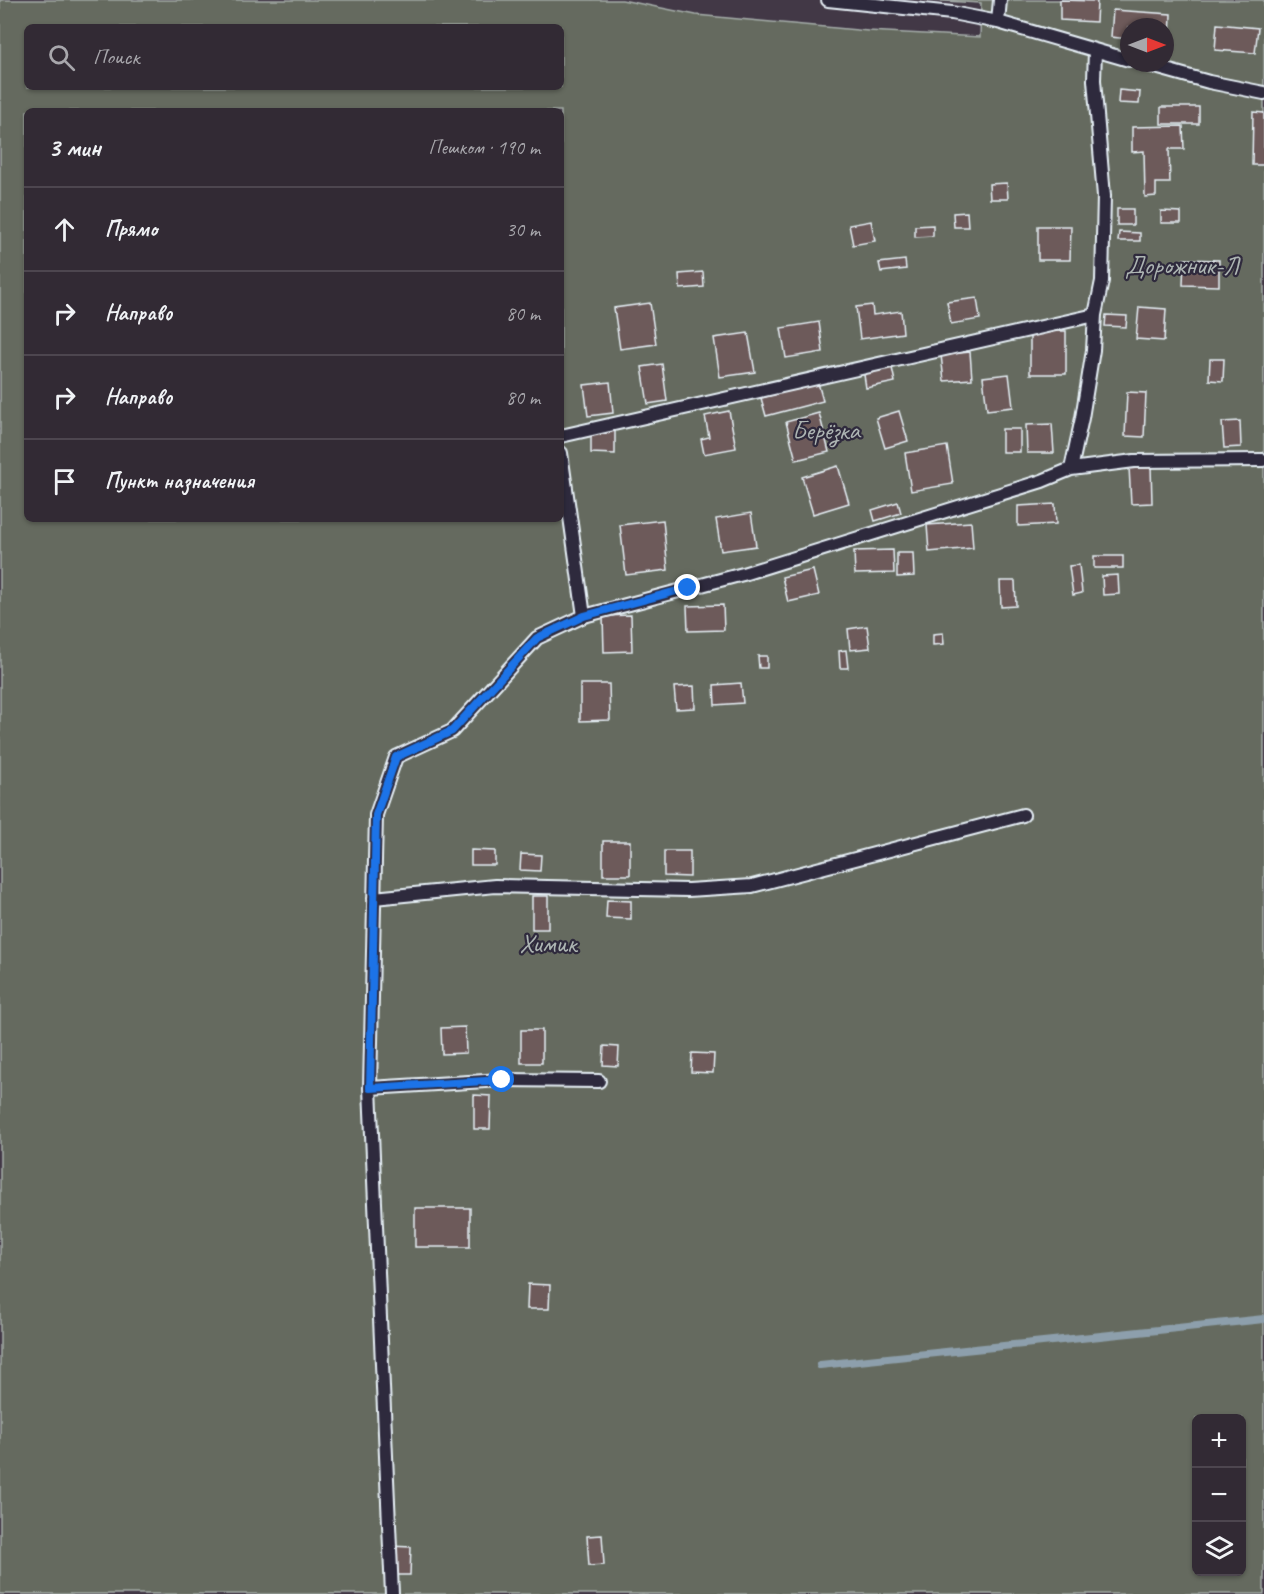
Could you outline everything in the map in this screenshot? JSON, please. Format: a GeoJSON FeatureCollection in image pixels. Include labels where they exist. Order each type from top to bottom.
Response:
{"type":"FeatureCollection","features":[{"type":"Feature","properties":{"kind":"lane"},"geometry":{"type":"LineString","coordinates":[[828,0],[952,13],[998,22],[1120,58]]}},
{"type":"Feature","properties":{"kind":"lane"},"geometry":{"type":"LineString","coordinates":[[998,22],[1000,0]]}},
{"type":"Feature","properties":{"kind":"lane"},"geometry":{"type":"LineString","coordinates":[[1071,469],[1082,418],[1093,350],[1095,315],[1102,281],[1104,196],[1094,80],[1095,51]]}},
{"type":"Feature","properties":{"kind":"lane"},"geometry":{"type":"LineString","coordinates":[[1173,72],[1264,93]]}},
{"type":"Feature","properties":{"kind":"lane"},"geometry":{"type":"LineString","coordinates":[[564,435],[1095,315]]}},
{"type":"Feature","properties":{"kind":"lane"},"geometry":{"type":"LineString","coordinates":[[392,1594],[370,1088],[376,815],[396,757],[452,731],[537,638],[584,616],[743,574],[1042,481],[1071,469],[1134,461],[1263,460]]}},
{"type":"Feature","properties":{"kind":"lane"},"geometry":{"type":"LineString","coordinates":[[564,474],[584,616]]}},
{"type":"Feature","properties":{"kind":"lane"},"geometry":{"type":"LineString","coordinates":[[374,898],[495,886],[688,890],[752,886],[1023,815]]}},
{"type":"Feature","properties":{"kind":"lane"},"geometry":{"type":"LineString","coordinates":[[370,1088],[502,1080],[599,1081]]}},
{"type":"Feature","properties":{"kind":"green space"},"geometry":{"type":"Polygon","coordinates":[[[0,0],[622,0],[696,15],[868,31],[980,37],[981,3],[925,0],[1264,0],[1264,1594],[0,1594],[0,0]]]}},
{"type":"Feature","properties":{"kind":"building"},"geometry":{"type":"Polygon","coordinates":[[[1060,0],[1097,1],[1096,22],[1060,20],[1060,0]]]}},
{"type":"Feature","properties":{"kind":"building"},"geometry":{"type":"Polygon","coordinates":[[[1113,10],[1171,14],[1171,18],[1120,18],[1120,38],[1111,37],[1113,10]]]}},
{"type":"Feature","properties":{"kind":"building"},"geometry":{"type":"Polygon","coordinates":[[[1217,24],[1258,28],[1255,53],[1215,50],[1217,24]]]}},
{"type":"Feature","properties":{"kind":"building"},"geometry":{"type":"Polygon","coordinates":[[[1119,90],[1140,92],[1139,104],[1118,103],[1119,90]]]}},
{"type":"Feature","properties":{"kind":"building"},"geometry":{"type":"Polygon","coordinates":[[[1161,107],[1199,107],[1199,124],[1161,124],[1161,107]]]}},
{"type":"Feature","properties":{"kind":"building"},"geometry":{"type":"Polygon","coordinates":[[[1253,112],[1264,113],[1264,165],[1252,165],[1253,112]]]}},
{"type":"Feature","properties":{"kind":"building"},"geometry":{"type":"Polygon","coordinates":[[[1183,126],[1184,149],[1169,149],[1170,183],[1156,183],[1156,196],[1145,197],[1144,151],[1132,152],[1132,127],[1183,126]]]}},
{"type":"Feature","properties":{"kind":"building"},"geometry":{"type":"Polygon","coordinates":[[[1007,183],[1008,199],[990,199],[989,184],[1007,183]]]}},
{"type":"Feature","properties":{"kind":"building"},"geometry":{"type":"Polygon","coordinates":[[[1117,209],[1133,209],[1133,225],[1117,225],[1117,209]]]}},
{"type":"Feature","properties":{"kind":"building"},"geometry":{"type":"Polygon","coordinates":[[[1161,211],[1181,212],[1181,223],[1161,223],[1161,211]]]}},
{"type":"Feature","properties":{"kind":"building"},"geometry":{"type":"Polygon","coordinates":[[[967,212],[968,227],[954,227],[953,213],[967,212]]]}},
{"type":"Feature","properties":{"kind":"building"},"geometry":{"type":"Polygon","coordinates":[[[871,221],[875,241],[853,245],[849,225],[871,221]]]}},
{"type":"Feature","properties":{"kind":"building"},"geometry":{"type":"Polygon","coordinates":[[[933,225],[933,236],[915,237],[915,226],[933,225]]]}},
{"type":"Feature","properties":{"kind":"building"},"geometry":{"type":"Polygon","coordinates":[[[1038,226],[1071,226],[1070,260],[1038,260],[1038,226]]]}},
{"type":"Feature","properties":{"kind":"building"},"geometry":{"type":"Polygon","coordinates":[[[1119,232],[1140,233],[1140,241],[1118,241],[1119,232]]]}},
{"type":"Feature","properties":{"kind":"building"},"geometry":{"type":"Polygon","coordinates":[[[1184,259],[1219,260],[1219,286],[1183,285],[1184,259]]]}},
{"type":"Feature","properties":{"kind":"building"},"geometry":{"type":"Polygon","coordinates":[[[905,260],[906,269],[881,272],[879,263],[905,260]]]}},
{"type":"Feature","properties":{"kind":"building"},"geometry":{"type":"Polygon","coordinates":[[[703,272],[704,287],[680,289],[679,274],[703,272]]]}},
{"type":"Feature","properties":{"kind":"building"},"geometry":{"type":"Polygon","coordinates":[[[977,298],[980,319],[951,324],[947,302],[977,298]]]}},
{"type":"Feature","properties":{"kind":"building"},"geometry":{"type":"Polygon","coordinates":[[[650,303],[656,344],[620,349],[614,308],[650,303]]]}},
{"type":"Feature","properties":{"kind":"building"},"geometry":{"type":"Polygon","coordinates":[[[872,305],[873,315],[901,311],[903,333],[860,339],[856,307],[872,305]]]}},
{"type":"Feature","properties":{"kind":"building"},"geometry":{"type":"Polygon","coordinates":[[[1139,307],[1166,309],[1164,341],[1136,339],[1139,307]]]}},
{"type":"Feature","properties":{"kind":"building"},"geometry":{"type":"Polygon","coordinates":[[[1106,315],[1127,316],[1126,327],[1105,326],[1106,315]]]}},
{"type":"Feature","properties":{"kind":"building"},"geometry":{"type":"Polygon","coordinates":[[[819,322],[823,352],[786,358],[781,328],[819,322]]]}},
{"type":"Feature","properties":{"kind":"building"},"geometry":{"type":"Polygon","coordinates":[[[1030,331],[1066,331],[1066,374],[1030,374],[1030,331]]]}},
{"type":"Feature","properties":{"kind":"building"},"geometry":{"type":"Polygon","coordinates":[[[748,333],[755,372],[720,377],[714,338],[748,333]]]}},
{"type":"Feature","properties":{"kind":"building"},"geometry":{"type":"Polygon","coordinates":[[[970,352],[972,379],[944,381],[941,355],[970,352]]]}},
{"type":"Feature","properties":{"kind":"building"},"geometry":{"type":"Polygon","coordinates":[[[1210,359],[1224,359],[1223,381],[1209,380],[1210,359]]]}},
{"type":"Feature","properties":{"kind":"building"},"geometry":{"type":"Polygon","coordinates":[[[891,363],[895,382],[866,388],[863,368],[891,363]]]}},
{"type":"Feature","properties":{"kind":"building"},"geometry":{"type":"Polygon","coordinates":[[[662,364],[667,401],[648,404],[642,367],[662,364]]]}},
{"type":"Feature","properties":{"kind":"building"},"geometry":{"type":"Polygon","coordinates":[[[1009,374],[1013,407],[987,410],[983,377],[1009,374]]]}},
{"type":"Feature","properties":{"kind":"building"},"geometry":{"type":"Polygon","coordinates":[[[610,382],[613,413],[588,416],[584,385],[610,382]]]}},
{"type":"Feature","properties":{"kind":"building"},"geometry":{"type":"Polygon","coordinates":[[[818,383],[823,401],[766,416],[761,398],[818,383]]]}},
{"type":"Feature","properties":{"kind":"building"},"geometry":{"type":"Polygon","coordinates":[[[1127,392],[1146,393],[1144,437],[1125,436],[1127,392]]]}},
{"type":"Feature","properties":{"kind":"building"},"geometry":{"type":"Polygon","coordinates":[[[729,411],[736,448],[704,454],[701,439],[709,437],[705,416],[729,411]]]}},
{"type":"Feature","properties":{"kind":"building"},"geometry":{"type":"Polygon","coordinates":[[[899,411],[908,441],[885,448],[876,418],[899,411]]]}},
{"type":"Feature","properties":{"kind":"building"},"geometry":{"type":"Polygon","coordinates":[[[819,413],[829,452],[796,460],[786,422],[819,413]]]}},
{"type":"Feature","properties":{"kind":"building"},"geometry":{"type":"Polygon","coordinates":[[[1240,421],[1241,447],[1224,448],[1222,422],[1240,421]]]}},
{"type":"Feature","properties":{"kind":"building"},"geometry":{"type":"Polygon","coordinates":[[[1052,424],[1054,453],[1027,453],[1026,425],[1052,424]]]}},
{"type":"Feature","properties":{"kind":"building"},"geometry":{"type":"Polygon","coordinates":[[[1002,429],[1020,429],[1020,452],[1002,452],[1002,429]]]}},
{"type":"Feature","properties":{"kind":"building"},"geometry":{"type":"Polygon","coordinates":[[[591,430],[615,430],[615,454],[591,453],[591,430]]]}},
{"type":"Feature","properties":{"kind":"building"},"geometry":{"type":"Polygon","coordinates":[[[947,446],[953,484],[911,491],[905,453],[947,446]]]}},
{"type":"Feature","properties":{"kind":"building"},"geometry":{"type":"Polygon","coordinates":[[[838,466],[849,503],[813,514],[802,477],[838,466]]]}},
{"type":"Feature","properties":{"kind":"building"},"geometry":{"type":"Polygon","coordinates":[[[1151,466],[1152,503],[1131,504],[1129,467],[1151,466]]]}},
{"type":"Feature","properties":{"kind":"building"},"geometry":{"type":"Polygon","coordinates":[[[898,502],[901,513],[875,521],[872,510],[898,502]]]}},
{"type":"Feature","properties":{"kind":"building"},"geometry":{"type":"Polygon","coordinates":[[[1055,504],[1056,524],[1018,526],[1018,506],[1055,504]]]}},
{"type":"Feature","properties":{"kind":"building"},"geometry":{"type":"Polygon","coordinates":[[[751,513],[756,546],[721,551],[716,519],[751,513]]]}},
{"type":"Feature","properties":{"kind":"building"},"geometry":{"type":"Polygon","coordinates":[[[663,520],[668,570],[626,575],[620,525],[663,520]]]}},
{"type":"Feature","properties":{"kind":"building"},"geometry":{"type":"Polygon","coordinates":[[[971,522],[973,548],[929,552],[927,525],[971,522]]]}},
{"type":"Feature","properties":{"kind":"building"},"geometry":{"type":"Polygon","coordinates":[[[893,550],[894,573],[855,574],[854,551],[893,550]]]}},
{"type":"Feature","properties":{"kind":"building"},"geometry":{"type":"Polygon","coordinates":[[[897,553],[913,553],[914,576],[897,577],[897,553]]]}},
{"type":"Feature","properties":{"kind":"building"},"geometry":{"type":"Polygon","coordinates":[[[1094,556],[1123,556],[1123,568],[1094,568],[1094,556]]]}},
{"type":"Feature","properties":{"kind":"building"},"geometry":{"type":"Polygon","coordinates":[[[1079,565],[1082,593],[1073,595],[1069,566],[1079,565]]]}},
{"type":"Feature","properties":{"kind":"building"},"geometry":{"type":"Polygon","coordinates":[[[813,570],[819,595],[788,602],[782,577],[813,570]]]}},
{"type":"Feature","properties":{"kind":"building"},"geometry":{"type":"Polygon","coordinates":[[[1118,575],[1119,594],[1103,595],[1102,576],[1118,575]]]}},
{"type":"Feature","properties":{"kind":"building"},"geometry":{"type":"Polygon","coordinates":[[[1000,581],[1015,581],[1016,606],[1001,607],[1000,581]]]}},
{"type":"Feature","properties":{"kind":"building"},"geometry":{"type":"Polygon","coordinates":[[[723,605],[724,630],[688,631],[687,606],[723,605]]]}},
{"type":"Feature","properties":{"kind":"building"},"geometry":{"type":"Polygon","coordinates":[[[631,615],[632,651],[604,652],[603,616],[631,615]]]}},
{"type":"Feature","properties":{"kind":"building"},"geometry":{"type":"Polygon","coordinates":[[[867,626],[870,648],[850,650],[848,629],[867,626]]]}},
{"type":"Feature","properties":{"kind":"building"},"geometry":{"type":"Polygon","coordinates":[[[943,633],[944,644],[933,645],[933,634],[943,633]]]}},
{"type":"Feature","properties":{"kind":"building"},"geometry":{"type":"Polygon","coordinates":[[[846,650],[848,668],[840,668],[839,651],[846,650]]]}},
{"type":"Feature","properties":{"kind":"building"},"geometry":{"type":"Polygon","coordinates":[[[758,656],[767,656],[767,668],[759,668],[758,656]]]}},
{"type":"Feature","properties":{"kind":"building"},"geometry":{"type":"Polygon","coordinates":[[[741,683],[743,703],[715,705],[714,685],[741,683]]]}},
{"type":"Feature","properties":{"kind":"building"},"geometry":{"type":"Polygon","coordinates":[[[580,684],[609,684],[610,720],[580,721],[580,684]]]}},
{"type":"Feature","properties":{"kind":"building"},"geometry":{"type":"Polygon","coordinates":[[[694,686],[695,708],[676,709],[674,687],[694,686]]]}},
{"type":"Feature","properties":{"kind":"building"},"geometry":{"type":"Polygon","coordinates":[[[603,841],[630,841],[630,875],[603,875],[603,841]]]}},
{"type":"Feature","properties":{"kind":"building"},"geometry":{"type":"Polygon","coordinates":[[[471,850],[495,851],[495,865],[471,865],[471,850]]]}},
{"type":"Feature","properties":{"kind":"building"},"geometry":{"type":"Polygon","coordinates":[[[664,851],[690,851],[690,877],[664,876],[664,851]]]}},
{"type":"Feature","properties":{"kind":"building"},"geometry":{"type":"Polygon","coordinates":[[[521,854],[541,855],[540,871],[520,870],[521,854]]]}},
{"type":"Feature","properties":{"kind":"building"},"geometry":{"type":"Polygon","coordinates":[[[532,896],[548,896],[548,929],[532,929],[532,896]]]}},
{"type":"Feature","properties":{"kind":"building"},"geometry":{"type":"Polygon","coordinates":[[[607,900],[631,901],[631,919],[606,918],[607,900]]]}},
{"type":"Feature","properties":{"kind":"building"},"geometry":{"type":"Polygon","coordinates":[[[465,1027],[466,1053],[442,1054],[441,1028],[465,1027]]]}},
{"type":"Feature","properties":{"kind":"building"},"geometry":{"type":"Polygon","coordinates":[[[521,1030],[542,1030],[542,1063],[521,1063],[521,1030]]]}},
{"type":"Feature","properties":{"kind":"building"},"geometry":{"type":"Polygon","coordinates":[[[604,1046],[619,1047],[618,1066],[603,1065],[604,1046]]]}},
{"type":"Feature","properties":{"kind":"building"},"geometry":{"type":"Polygon","coordinates":[[[692,1053],[714,1054],[713,1073],[691,1072],[692,1053]]]}},
{"type":"Feature","properties":{"kind":"building"},"geometry":{"type":"Polygon","coordinates":[[[474,1095],[491,1096],[490,1129],[474,1129],[474,1095]]]}},
{"type":"Feature","properties":{"kind":"building"},"geometry":{"type":"Polygon","coordinates":[[[415,1208],[470,1208],[470,1247],[415,1247],[415,1208]]]}},
{"type":"Feature","properties":{"kind":"building"},"geometry":{"type":"Polygon","coordinates":[[[528,1284],[550,1285],[549,1309],[527,1309],[528,1284]]]}},
{"type":"Feature","properties":{"kind":"building"},"geometry":{"type":"Polygon","coordinates":[[[602,1535],[604,1565],[589,1566],[587,1536],[602,1535]]]}},
{"type":"Feature","properties":{"kind":"building"},"geometry":{"type":"Polygon","coordinates":[[[389,1546],[411,1547],[410,1575],[388,1575],[389,1546]]]}},
{"type":"Feature","properties":{"kind":"waterway"},"geometry":{"type":"LineString","coordinates":[[820,1365],[1264,1319]]}},
{"type":"Feature","properties":{"kind":"route"},"geometry":{"type":"LineString","coordinates":[[502,1080],[370,1088],[376,815],[396,757],[452,731],[537,638],[584,616],[688,588]]}},
{"type":"Feature","properties":{"kind":"park label","name":"Дорожник-Л"},"geometry":{"type":"Point","coordinates":[1182,265]}},
{"type":"Feature","properties":{"kind":"park label","name":"Берёзка"},"geometry":{"type":"Point","coordinates":[826,430]}},
{"type":"Feature","properties":{"kind":"park label","name":"Химик"},"geometry":{"type":"Point","coordinates":[548,943]}}]}
